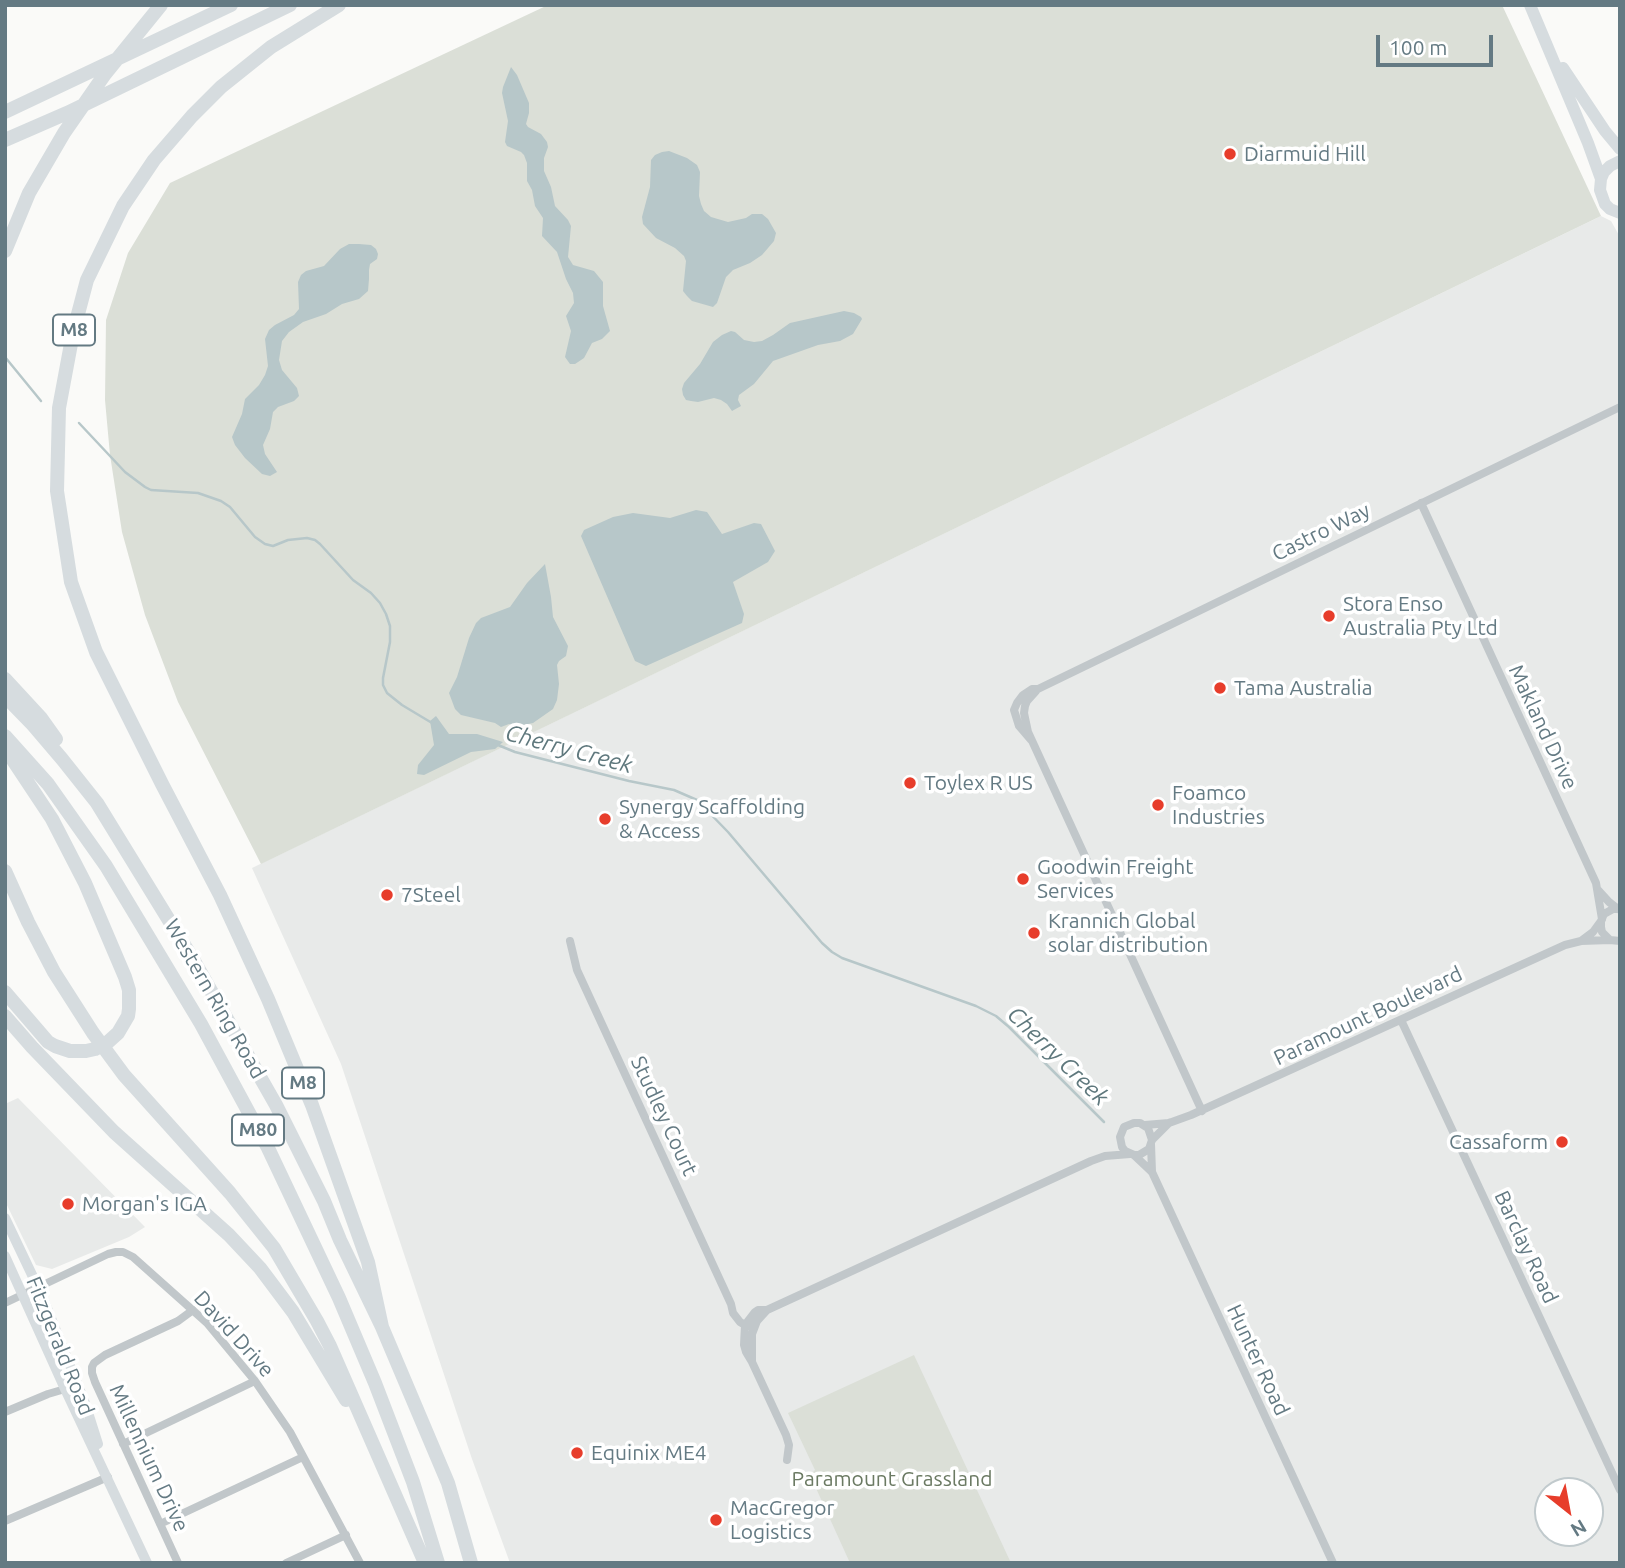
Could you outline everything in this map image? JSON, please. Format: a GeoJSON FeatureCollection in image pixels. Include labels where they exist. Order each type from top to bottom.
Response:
{"type":"FeatureCollection","features":[{"type":"Feature","properties":{"kind":"highway"},"geometry":{"type":"LineString","coordinates":[[5,251],[30,192],[65,133],[105,74],[161,5]]}},
{"type":"Feature","properties":{"kind":"highway"},"geometry":{"type":"LineString","coordinates":[[5,112],[231,5]]}},
{"type":"Feature","properties":{"kind":"highway"},"geometry":{"type":"LineString","coordinates":[[5,140],[67,113],[290,5]]}},
{"type":"Feature","properties":{"kind":"highway","name":"M8"},"geometry":{"type":"LineString","coordinates":[[339,5],[271,47],[221,87],[191,116],[154,160],[123,206],[87,280],[73,333],[58,408],[57,491],[71,582],[96,652],[220,895],[268,999],[312,1105],[368,1262],[382,1327]]}},
{"type":"Feature","properties":{"kind":"highway"},"geometry":{"type":"LineString","coordinates":[[5,679],[41,718],[74,764],[97,803]]}},
{"type":"Feature","properties":{"kind":"highway","name":"Western Ring Road"},"geometry":{"type":"LineString","coordinates":[[5,696],[33,725],[97,803],[194,961],[270,1094],[324,1201],[382,1327],[448,1483],[471,1563]]}},
{"type":"Feature","properties":{"kind":"highway","name":"Western Ring Road"},"geometry":{"type":"LineString","coordinates":[[5,736],[48,785],[106,866],[194,1013],[268,1148],[339,1298],[375,1382],[438,1563]]}},
{"type":"Feature","properties":{"kind":"highway"},"geometry":{"type":"LineString","coordinates":[[5,748],[52,819],[85,883],[125,977],[129,990],[128,1016],[118,1033],[108,1042],[86,1051],[70,1051],[48,1042],[5,992]]}},
{"type":"Feature","properties":{"kind":"highway"},"geometry":{"type":"LineString","coordinates":[[5,871],[54,972],[93,1033],[124,1075],[230,1193],[274,1248],[317,1321],[425,1563]]}},
{"type":"Feature","properties":{"kind":"highway"},"geometry":{"type":"LineString","coordinates":[[5,1016],[114,1132],[214,1221],[260,1268],[293,1312],[346,1401],[363,1419]]}},
{"type":"Feature","properties":{"kind":"main road"},"geometry":{"type":"LineString","coordinates":[[1530,5],[1601,179],[1602,197],[1610,209],[1620,213]]}},
{"type":"Feature","properties":{"kind":"main road"},"geometry":{"type":"LineString","coordinates":[[1540,28],[1562,66],[1620,149]]}},
{"type":"Feature","properties":{"kind":"main road"},"geometry":{"type":"LineString","coordinates":[[1601,179],[1610,166],[1620,161]]}},
{"type":"Feature","properties":{"kind":"street","name":"Castro Way"},"geometry":{"type":"LineString","coordinates":[[1202,1111],[1031,740],[1024,713],[1027,701],[1038,689],[1620,407]]}},
{"type":"Feature","properties":{"kind":"street","name":"Makland Drive"},"geometry":{"type":"LineString","coordinates":[[1421,503],[1598,890],[1619,909]]}},
{"type":"Feature","properties":{"kind":"street","name":"Makland Drive"},"geometry":{"type":"LineString","coordinates":[[1598,890],[1602,932],[1616,942]]}},
{"type":"Feature","properties":{"kind":"street","name":"Paramount Boulevard"},"geometry":{"type":"LineString","coordinates":[[1581,941],[1593,932],[1608,911],[1619,909]]}},
{"type":"Feature","properties":{"kind":"street","name":"Studley Court"},"geometry":{"type":"LineString","coordinates":[[570,941],[577,970],[732,1304],[741,1310],[749,1323]]}},
{"type":"Feature","properties":{"kind":"street","name":"Paramount Boulevard"},"geometry":{"type":"LineString","coordinates":[[1145,1125],[1169,1123],[1202,1111],[1560,947],[1581,941],[1616,942]]}},
{"type":"Feature","properties":{"kind":"street","name":"Barclay Road"},"geometry":{"type":"LineString","coordinates":[[1401,1020],[1620,1490]]}},
{"type":"Feature","properties":{"kind":"street","name":"Paramount Boulevard"},"geometry":{"type":"LineString","coordinates":[[1152,1142],[1169,1123]]}},
{"type":"Feature","properties":{"kind":"street"},"geometry":{"type":"LineString","coordinates":[[787,1460],[789,1445],[786,1434],[744,1345],[749,1323],[767,1310],[1081,1165],[1105,1156],[1144,1153],[1152,1142],[1151,1132],[1145,1125],[1129,1124],[1105,1156]]}},
{"type":"Feature","properties":{"kind":"street"},"geometry":{"type":"LineString","coordinates":[[1120,1138],[1122,1147],[1132,1154]]}},
{"type":"Feature","properties":{"kind":"street","name":"Hunter Road"},"geometry":{"type":"LineString","coordinates":[[1152,1142],[1152,1172]]}},
{"type":"Feature","properties":{"kind":"street","name":"Hunter Road"},"geometry":{"type":"LineString","coordinates":[[1132,1154],[1152,1172],[1333,1563]]}},
{"type":"Feature","properties":{"kind":"street","name":"Fitzgerald Road"},"geometry":{"type":"LineString","coordinates":[[5,1218],[38,1287],[85,1404],[108,1477]]}},
{"type":"Feature","properties":{"kind":"street","name":"David Drive"},"geometry":{"type":"LineString","coordinates":[[8,1301],[108,1254],[123,1252],[133,1257],[207,1324],[255,1381],[282,1420],[360,1563]]}},
{"type":"Feature","properties":{"kind":"street","name":"Fitzgerald Road"},"geometry":{"type":"LineString","coordinates":[[5,1256],[148,1563]]}},
{"type":"Feature","properties":{"kind":"street","name":"Millennium Drive"},"geometry":{"type":"LineString","coordinates":[[178,1563],[95,1382],[92,1367],[105,1355],[178,1321],[193,1310]]}},
{"type":"Feature","properties":{"kind":"street"},"geometry":{"type":"LineString","coordinates":[[5,1412],[65,1389],[72,1381],[70,1367]]}},
{"type":"Feature","properties":{"kind":"street"},"geometry":{"type":"LineString","coordinates":[[48,1394],[58,1381],[59,1375]]}},
{"type":"Feature","properties":{"kind":"street"},"geometry":{"type":"LineString","coordinates":[[123,1444],[255,1381]]}},
{"type":"Feature","properties":{"kind":"street"},"geometry":{"type":"LineString","coordinates":[[160,1524],[303,1457]]}},
{"type":"Feature","properties":{"kind":"street"},"geometry":{"type":"LineString","coordinates":[[5,1521],[108,1477]]}},
{"type":"Feature","properties":{"kind":"street"},"geometry":{"type":"LineString","coordinates":[[286,1563],[346,1535]]}},
{"type":"Feature","properties":{"kind":"shaded area"},"geometry":{"type":"Polygon","coordinates":[[[511,67],[529,103],[526,124],[541,134],[547,142],[544,171],[555,206],[571,226],[568,257],[573,265],[594,271],[603,282],[603,306],[610,331],[602,339],[592,343],[584,358],[575,364],[570,364],[565,357],[571,331],[566,316],[574,303],[573,293],[557,252],[542,236],[543,218],[535,206],[527,181],[524,155],[507,146],[505,142],[508,121],[502,93],[511,67]]]}},
{"type":"Feature","properties":{"kind":"shaded area"},"geometry":{"type":"Polygon","coordinates":[[[669,151],[697,165],[700,172],[701,204],[711,217],[728,222],[752,214],[762,214],[776,233],[774,241],[762,255],[733,270],[726,277],[713,307],[692,301],[687,296],[683,291],[686,261],[684,256],[656,238],[643,224],[642,217],[650,187],[651,160],[655,155],[669,151]]]}},
{"type":"Feature","properties":{"kind":"shaded area"},"geometry":{"type":"Polygon","coordinates":[[[1601,216],[1611,221],[1620,237],[1620,1563],[510,1563],[472,1459],[341,1064],[252,868],[1601,216]]]}},
{"type":"Feature","properties":{"kind":"shaded area"},"geometry":{"type":"Polygon","coordinates":[[[349,244],[371,245],[376,249],[377,259],[370,264],[368,291],[359,299],[303,322],[282,341],[279,360],[282,370],[297,388],[299,396],[273,412],[263,445],[265,454],[277,472],[270,476],[262,474],[245,458],[232,437],[245,399],[265,375],[268,366],[265,339],[269,330],[299,309],[298,282],[301,275],[324,266],[340,249],[349,244]]]}},
{"type":"Feature","properties":{"kind":"shaded area"},"geometry":{"type":"Polygon","coordinates":[[[844,311],[854,313],[862,319],[853,334],[840,341],[818,345],[773,361],[754,384],[739,395],[741,406],[732,411],[721,400],[714,398],[698,402],[686,400],[683,395],[684,383],[713,342],[722,335],[731,331],[744,340],[762,341],[790,323],[844,311]]]}},
{"type":"Feature","properties":{"kind":"shaded area"},"geometry":{"type":"Polygon","coordinates":[[[696,510],[707,512],[722,534],[754,523],[761,524],[775,551],[768,562],[733,582],[744,614],[742,623],[646,666],[635,661],[581,536],[584,530],[613,517],[633,513],[670,518],[696,510]]]}},
{"type":"Feature","properties":{"kind":"shaded area"},"geometry":{"type":"Polygon","coordinates":[[[545,564],[553,617],[568,646],[566,656],[557,665],[559,684],[553,709],[533,723],[518,726],[509,724],[501,727],[495,723],[461,715],[455,709],[449,693],[476,623],[481,618],[510,607],[545,564]]]}},
{"type":"Feature","properties":{"kind":"shaded area"},"geometry":{"type":"Polygon","coordinates":[[[436,716],[449,734],[477,734],[503,742],[495,749],[471,752],[424,775],[417,774],[418,765],[434,745],[430,721],[436,716]]]}},
{"type":"Feature","properties":{"kind":"shaded area"},"geometry":{"type":"Polygon","coordinates":[[[18,1098],[145,1227],[129,1237],[52,1269],[36,1265],[5,1201],[5,1104],[18,1098]]]}},
{"type":"Feature","properties":{"kind":"green space"},"geometry":{"type":"Polygon","coordinates":[[[548,5],[1502,5],[1601,216],[261,864],[178,702],[145,615],[122,532],[105,400],[106,320],[128,253],[170,183],[548,5]]]}},
{"type":"Feature","properties":{"kind":"green space","name":"Paramount Grassland"},"geometry":{"type":"Polygon","coordinates":[[[914,1355],[1011,1563],[850,1563],[810,1475],[815,1470],[788,1413],[914,1355]]]}},
{"type":"Feature","properties":{"kind":"waterway","name":"Cherry Creek"},"geometry":{"type":"LineString","coordinates":[[5,357],[41,401]]}},
{"type":"Feature","properties":{"kind":"waterway","name":"Cherry Creek"},"geometry":{"type":"LineString","coordinates":[[79,423],[125,472],[145,487],[151,490],[198,493],[221,501],[265,544],[273,546],[288,540],[307,538],[320,544],[353,580],[371,593],[386,614],[390,626],[390,642],[383,685],[387,693],[432,723]]}},
{"type":"Feature","properties":{"kind":"waterway","name":"Cherry Creek"},"geometry":{"type":"LineString","coordinates":[[498,745],[515,752],[674,790],[697,800],[832,952],[996,1016],[1104,1122]]}},
{"type":"Feature","properties":{"kind":"place","name":"Diarmuid Hill"},"geometry":{"type":"Point","coordinates":[1230,154]}},
{"type":"Feature","properties":{"kind":"place","name":"Stora Enso Australia Pty Ltd"},"geometry":{"type":"Point","coordinates":[1329,616]}},
{"type":"Feature","properties":{"kind":"place","name":"Tama Australia"},"geometry":{"type":"Point","coordinates":[1220,688]}},
{"type":"Feature","properties":{"kind":"place","name":"Toylex R US"},"geometry":{"type":"Point","coordinates":[910,783]}},
{"type":"Feature","properties":{"kind":"place","name":"Foamco Industries"},"geometry":{"type":"Point","coordinates":[1158,805]}},
{"type":"Feature","properties":{"kind":"place","name":"Synergy Scaffolding & Access"},"geometry":{"type":"Point","coordinates":[605,819]}},
{"type":"Feature","properties":{"kind":"place","name":"Goodwin Freight Services"},"geometry":{"type":"Point","coordinates":[1023,879]}},
{"type":"Feature","properties":{"kind":"place","name":"7Steel"},"geometry":{"type":"Point","coordinates":[387,895]}},
{"type":"Feature","properties":{"kind":"place","name":"Krannich Global solar distribution"},"geometry":{"type":"Point","coordinates":[1034,933]}},
{"type":"Feature","properties":{"kind":"place","name":"Cassaform"},"geometry":{"type":"Point","coordinates":[1562,1142]}},
{"type":"Feature","properties":{"kind":"place","name":"Morgan's IGA"},"geometry":{"type":"Point","coordinates":[68,1204]}},
{"type":"Feature","properties":{"kind":"place","name":"Equinix ME4"},"geometry":{"type":"Point","coordinates":[577,1453]}},
{"type":"Feature","properties":{"kind":"place","name":"MacGregor Logistics"},"geometry":{"type":"Point","coordinates":[716,1520]}}]}
